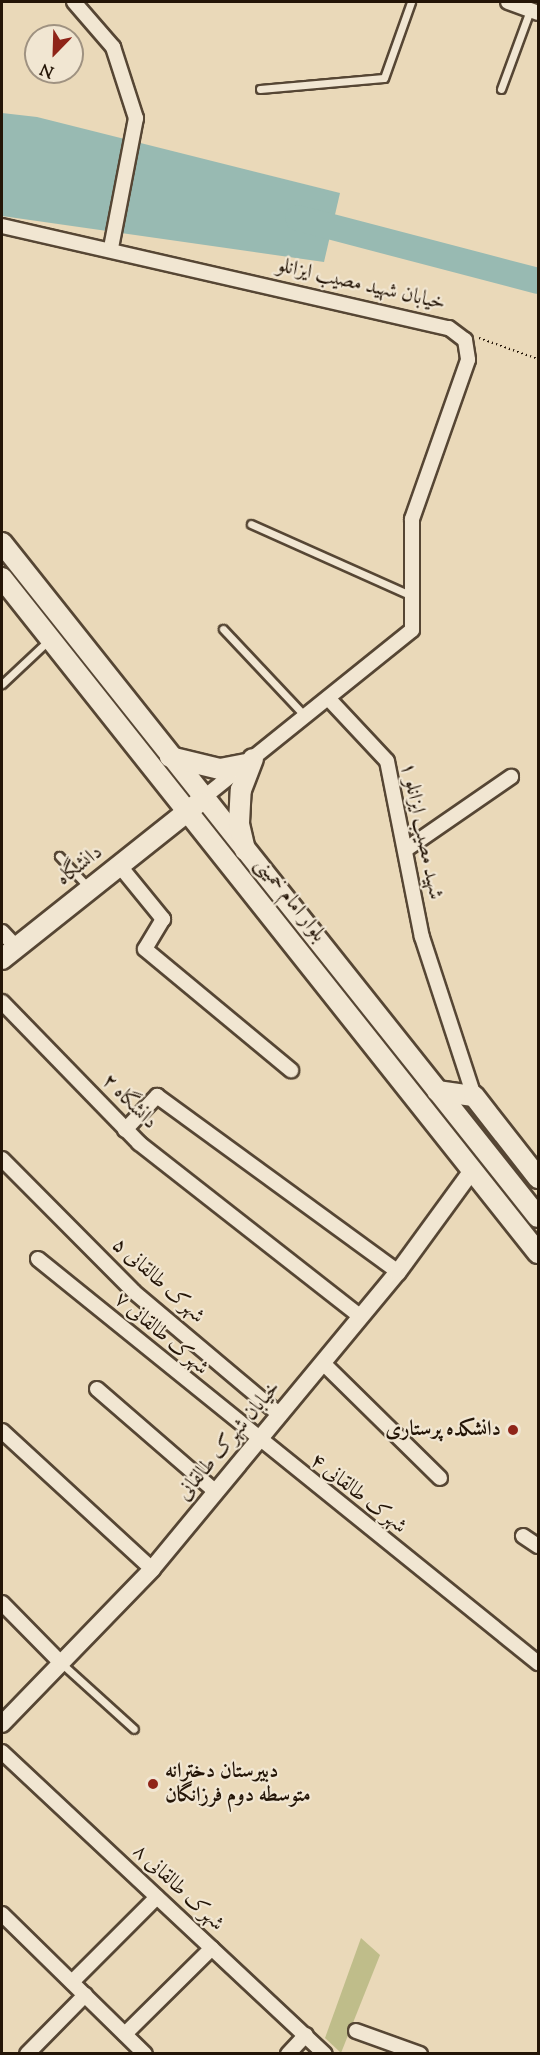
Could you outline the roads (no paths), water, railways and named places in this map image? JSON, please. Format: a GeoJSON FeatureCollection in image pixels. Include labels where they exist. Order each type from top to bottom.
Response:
{"type":"FeatureCollection","features":[{"type":"Feature","properties":{"kind":"main road","name":"بلوار امام خمینی"},"geometry":{"type":"LineString","coordinates":[[2,543],[170,758],[195,805],[246,855],[538,1217]]}},
{"type":"Feature","properties":{"kind":"main road","name":"بلوار امام خمینی"},"geometry":{"type":"LineString","coordinates":[[2,578],[50,640],[195,805],[538,1253]]}},
{"type":"Feature","properties":{"kind":"main road"},"geometry":{"type":"LineString","coordinates":[[170,758],[220,769],[249,761],[242,790],[239,823],[246,855]]}},
{"type":"Feature","properties":{"kind":"main road","name":"دانشگاه"},"geometry":{"type":"LineString","coordinates":[[9,953],[195,805]]}},
{"type":"Feature","properties":{"kind":"main road"},"geometry":{"type":"LineString","coordinates":[[437,1091],[474,1095],[538,1178]]}},
{"type":"Feature","properties":{"kind":"main road"},"geometry":{"type":"LineString","coordinates":[[473,1169],[519,1153]]}},
{"type":"Feature","properties":{"kind":"street"},"geometry":{"type":"LineString","coordinates":[[74,2],[113,47],[136,118],[111,248]]}},
{"type":"Feature","properties":{"kind":"street"},"geometry":{"type":"LineString","coordinates":[[508,2],[534,11]]}},
{"type":"Feature","properties":{"kind":"street","name":"خیابان شهید مصیب ایزانلو"},"geometry":{"type":"LineString","coordinates":[[2,226],[111,248],[449,328],[465,340],[468,360],[412,519],[412,630],[195,805]]}},
{"type":"Feature","properties":{"kind":"street","name":"شهید مصیب ایزانلو ۱"},"geometry":{"type":"LineString","coordinates":[[328,698],[387,761],[422,937],[474,1095]]}},
{"type":"Feature","properties":{"kind":"street"},"geometry":{"type":"LineString","coordinates":[[405,850],[511,777]]}},
{"type":"Feature","properties":{"kind":"street"},"geometry":{"type":"LineString","coordinates":[[119,865],[163,919],[145,949],[291,1070]]}},
{"type":"Feature","properties":{"kind":"street"},"geometry":{"type":"LineString","coordinates":[[2,932],[9,953]]}},
{"type":"Feature","properties":{"kind":"street","name":"دانشگاه ۲"},"geometry":{"type":"LineString","coordinates":[[2,1002],[126,1130],[361,1317]]}},
{"type":"Feature","properties":{"kind":"street"},"geometry":{"type":"LineString","coordinates":[[126,1130],[157,1096],[398,1272]]}},
{"type":"Feature","properties":{"kind":"street","name":"شهرک طالقانی ۵"},"geometry":{"type":"LineString","coordinates":[[2,1159],[134,1292],[280,1415]]}},
{"type":"Feature","properties":{"kind":"street","name":"خیابان شهرک طالقانی"},"geometry":{"type":"LineString","coordinates":[[2,1724],[152,1569],[398,1272],[473,1169]]}},
{"type":"Feature","properties":{"kind":"street","name":"شهرک طالقانی ۷"},"geometry":{"type":"LineString","coordinates":[[38,1259],[258,1442]]}},
{"type":"Feature","properties":{"kind":"street"},"geometry":{"type":"LineString","coordinates":[[323,1363],[440,1478]]}},
{"type":"Feature","properties":{"kind":"street"},"geometry":{"type":"LineString","coordinates":[[97,1389],[216,1492]]}},
{"type":"Feature","properties":{"kind":"street"},"geometry":{"type":"LineString","coordinates":[[2,1431],[152,1569]]}},
{"type":"Feature","properties":{"kind":"street","name":"شهرک طالقانی ۴"},"geometry":{"type":"LineString","coordinates":[[258,1442],[538,1663]]}},
{"type":"Feature","properties":{"kind":"street"},"geometry":{"type":"LineString","coordinates":[[523,1536],[538,1546]]}},
{"type":"Feature","properties":{"kind":"street"},"geometry":{"type":"LineString","coordinates":[[2,1604],[61,1663]]}},
{"type":"Feature","properties":{"kind":"street","name":"شهرک طالقانی ۸"},"geometry":{"type":"LineString","coordinates":[[2,1752],[326,2054]]}},
{"type":"Feature","properties":{"kind":"street"},"geometry":{"type":"LineString","coordinates":[[72,1982],[157,1897]]}},
{"type":"Feature","properties":{"kind":"street"},"geometry":{"type":"LineString","coordinates":[[2,1914],[145,2054]]}},
{"type":"Feature","properties":{"kind":"street"},"geometry":{"type":"LineString","coordinates":[[125,2034],[212,1948]]}},
{"type":"Feature","properties":{"kind":"street"},"geometry":{"type":"LineString","coordinates":[[27,2054],[85,1995]]}},
{"type":"Feature","properties":{"kind":"street"},"geometry":{"type":"LineString","coordinates":[[356,2031],[420,2054]]}},
{"type":"Feature","properties":{"kind":"street"},"geometry":{"type":"LineString","coordinates":[[288,2054],[306,2035]]}},
{"type":"Feature","properties":{"kind":"lane"},"geometry":{"type":"LineString","coordinates":[[260,89],[384,78],[411,2]]}},
{"type":"Feature","properties":{"kind":"lane"},"geometry":{"type":"LineString","coordinates":[[501,89],[534,11]]}},
{"type":"Feature","properties":{"kind":"lane"},"geometry":{"type":"LineString","coordinates":[[251,524],[412,596]]}},
{"type":"Feature","properties":{"kind":"lane"},"geometry":{"type":"LineString","coordinates":[[223,629],[305,716]]}},
{"type":"Feature","properties":{"kind":"lane"},"geometry":{"type":"LineString","coordinates":[[2,684],[50,640]]}},
{"type":"Feature","properties":{"kind":"lane"},"geometry":{"type":"LineString","coordinates":[[59,856],[90,888]]}},
{"type":"Feature","properties":{"kind":"lane"},"geometry":{"type":"LineString","coordinates":[[61,1663],[134,1729]]}},
{"type":"Feature","properties":{"kind":"water"},"geometry":{"type":"Polygon","coordinates":[[[2,113],[37,117],[340,193],[324,262],[2,216],[2,113]]]}},
{"type":"Feature","properties":{"kind":"waterway"},"geometry":{"type":"LineString","coordinates":[[298,218],[538,281]]}},
{"type":"Feature","properties":{"kind":"place","name":"دانشکده پرستاری"},"geometry":{"type":"Point","coordinates":[513,1430]}},
{"type":"Feature","properties":{"kind":"place","name":"دبیرستان دخترانه متوسطه دوم فرزانگان"},"geometry":{"type":"Point","coordinates":[153,1784]}}]}
